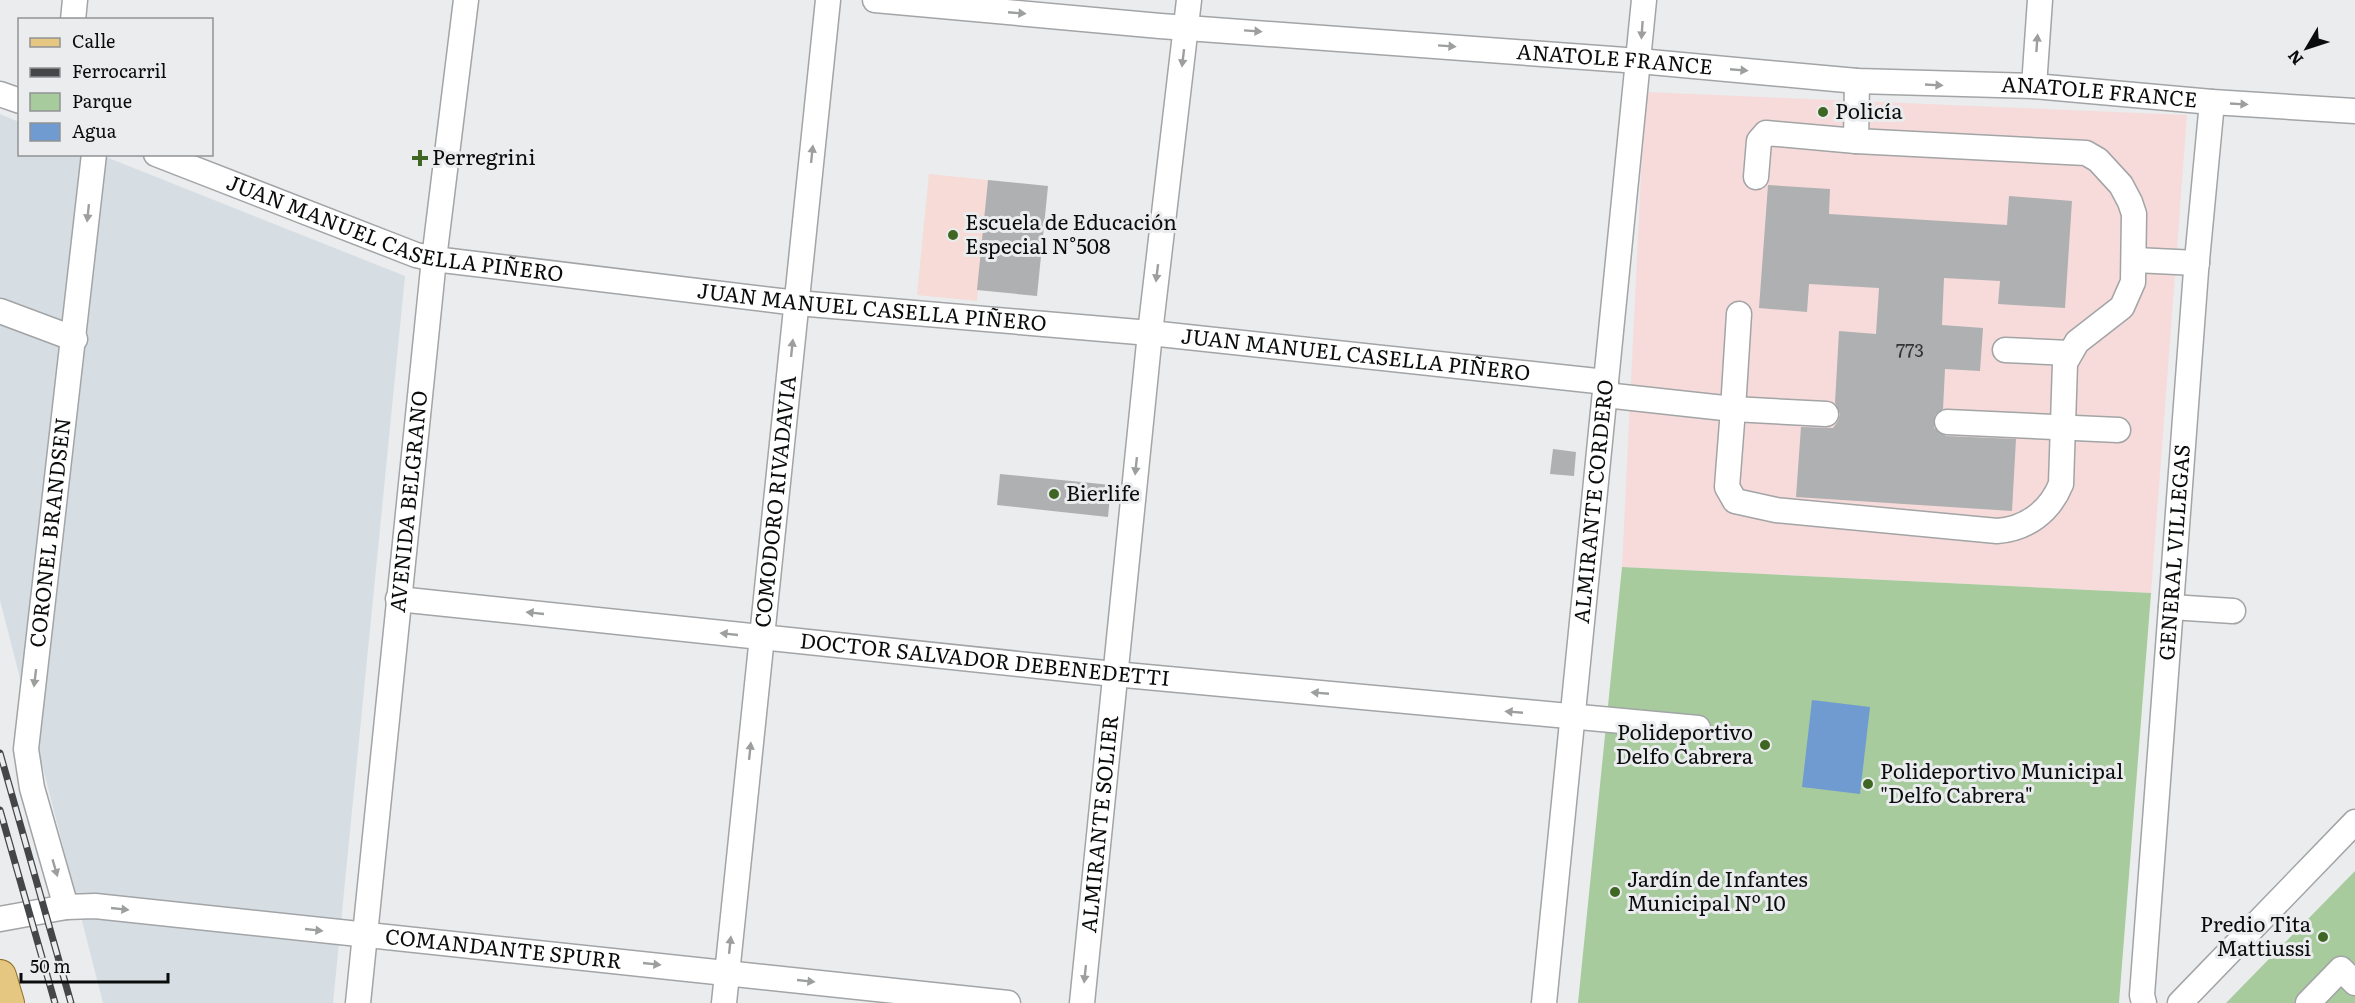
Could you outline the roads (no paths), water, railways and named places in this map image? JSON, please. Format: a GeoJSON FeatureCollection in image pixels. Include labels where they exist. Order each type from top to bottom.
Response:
{"type":"FeatureCollection","features":[{"type":"Feature","properties":{"kind":"main road"},"geometry":{"type":"LineString","coordinates":[[0,976],[8,1003]]}},
{"type":"Feature","properties":{"kind":"street"},"geometry":{"type":"LineString","coordinates":[[73,18],[75,0]]}},
{"type":"Feature","properties":{"kind":"street","name":"AVENIDA BELGRANO"},"geometry":{"type":"LineString","coordinates":[[358,1003],[434,259],[466,0]]}},
{"type":"Feature","properties":{"kind":"street","name":"COMODORO RIVADAVIA"},"geometry":{"type":"LineString","coordinates":[[724,1003],[828,0]]}},
{"type":"Feature","properties":{"kind":"street","name":"ANATOLE FRANCE"},"geometry":{"type":"LineString","coordinates":[[875,0],[1639,61],[1857,81],[2034,86],[2212,102],[2355,111]]}},
{"type":"Feature","properties":{"kind":"street","name":"ALMIRANTE SOLIER"},"geometry":{"type":"LineString","coordinates":[[1082,1003],[1150,333],[1189,0]]}},
{"type":"Feature","properties":{"kind":"street","name":"ALMIRANTE CORDERO"},"geometry":{"type":"LineString","coordinates":[[1544,1003],[1644,0]]}},
{"type":"Feature","properties":{"kind":"street"},"geometry":{"type":"LineString","coordinates":[[2034,86],[2040,0]]}},
{"type":"Feature","properties":{"kind":"street"},"geometry":{"type":"LineString","coordinates":[[1856,141],[1857,81]]}},
{"type":"Feature","properties":{"kind":"street"},"geometry":{"type":"LineString","coordinates":[[0,94],[18,100]]}},
{"type":"Feature","properties":{"kind":"street","name":"GENERAL VILLEGAS"},"geometry":{"type":"LineString","coordinates":[[2144,1003],[2142,995],[2171,607],[2197,263],[2212,102]]}},
{"type":"Feature","properties":{"kind":"street"},"geometry":{"type":"LineString","coordinates":[[1738,314],[1727,487],[1735,501],[1776,510],[1997,531],[2020,527],[2032,520],[2056,497],[2061,484],[2066,363],[2069,353],[2077,342],[2122,307],[2133,282],[2134,214],[2130,202],[2121,185],[2098,160],[2086,153],[1856,141],[1766,133],[1759,141],[1756,177]]}},
{"type":"Feature","properties":{"kind":"street","name":"CORONEL BRANDSEN"},"geometry":{"type":"LineString","coordinates":[[66,907],[32,788],[26,749],[75,339],[94,156]]}},
{"type":"Feature","properties":{"kind":"street","name":"JUAN MANUEL CASELLA PIÑERO"},"geometry":{"type":"LineString","coordinates":[[161,156],[416,255],[434,259],[797,303],[1150,333],[1606,388],[1733,409],[1826,414]]}},
{"type":"Feature","properties":{"kind":"street"},"geometry":{"type":"LineString","coordinates":[[2135,260],[2197,263]]}},
{"type":"Feature","properties":{"kind":"street"},"geometry":{"type":"LineString","coordinates":[[0,310],[75,339]]}},
{"type":"Feature","properties":{"kind":"street"},"geometry":{"type":"LineString","coordinates":[[2005,350],[2069,353]]}},
{"type":"Feature","properties":{"kind":"street"},"geometry":{"type":"LineString","coordinates":[[1947,422],[2118,430]]}},
{"type":"Feature","properties":{"kind":"street","name":"DOCTOR SALVADOR DEBENEDETTI"},"geometry":{"type":"LineString","coordinates":[[398,599],[1114,674],[1698,728]]}},
{"type":"Feature","properties":{"kind":"street"},"geometry":{"type":"LineString","coordinates":[[2171,607],[2233,611]]}},
{"type":"Feature","properties":{"kind":"street"},"geometry":{"type":"LineString","coordinates":[[2180,1003],[2355,822]]}},
{"type":"Feature","properties":{"kind":"street","name":"COMANDANTE SPURR"},"geometry":{"type":"LineString","coordinates":[[0,919],[66,907],[96,906],[1008,1003]]}},
{"type":"Feature","properties":{"kind":"street"},"geometry":{"type":"LineString","coordinates":[[2308,1003],[2341,969],[2355,983]]}},
{"type":"Feature","properties":{"kind":"water"},"geometry":{"type":"Polygon","coordinates":[[[1812,700],[1870,707],[1860,794],[1802,787],[1812,700]]]}},
{"type":"Feature","properties":{"kind":"railway"},"geometry":{"type":"LineString","coordinates":[[0,753],[71,1003]]}},
{"type":"Feature","properties":{"kind":"railway"},"geometry":{"type":"LineString","coordinates":[[0,810],[55,1003]]}},
{"type":"Feature","properties":{"kind":"place","name":"Policía"},"geometry":{"type":"Point","coordinates":[1823,112]}},
{"type":"Feature","properties":{"kind":"place","name":"Perregrini"},"geometry":{"type":"Point","coordinates":[420,158]}},
{"type":"Feature","properties":{"kind":"place","name":"Escuela de Educación Especial N°508"},"geometry":{"type":"Point","coordinates":[953,235]}},
{"type":"Feature","properties":{"kind":"place","name":"Bierlife"},"geometry":{"type":"Point","coordinates":[1054,494]}},
{"type":"Feature","properties":{"kind":"place","name":"Polideportivo Delfo Cabrera"},"geometry":{"type":"Point","coordinates":[1765,745]}},
{"type":"Feature","properties":{"kind":"place","name":"Polideportivo Municipal \"Delfo Cabrera\""},"geometry":{"type":"Point","coordinates":[1868,784]}},
{"type":"Feature","properties":{"kind":"place","name":"Jardín de Infantes Municipal Nº 10"},"geometry":{"type":"Point","coordinates":[1615,892]}},
{"type":"Feature","properties":{"kind":"place","name":"Predio Tita Mattiussi"},"geometry":{"type":"Point","coordinates":[2323,937]}}]}
